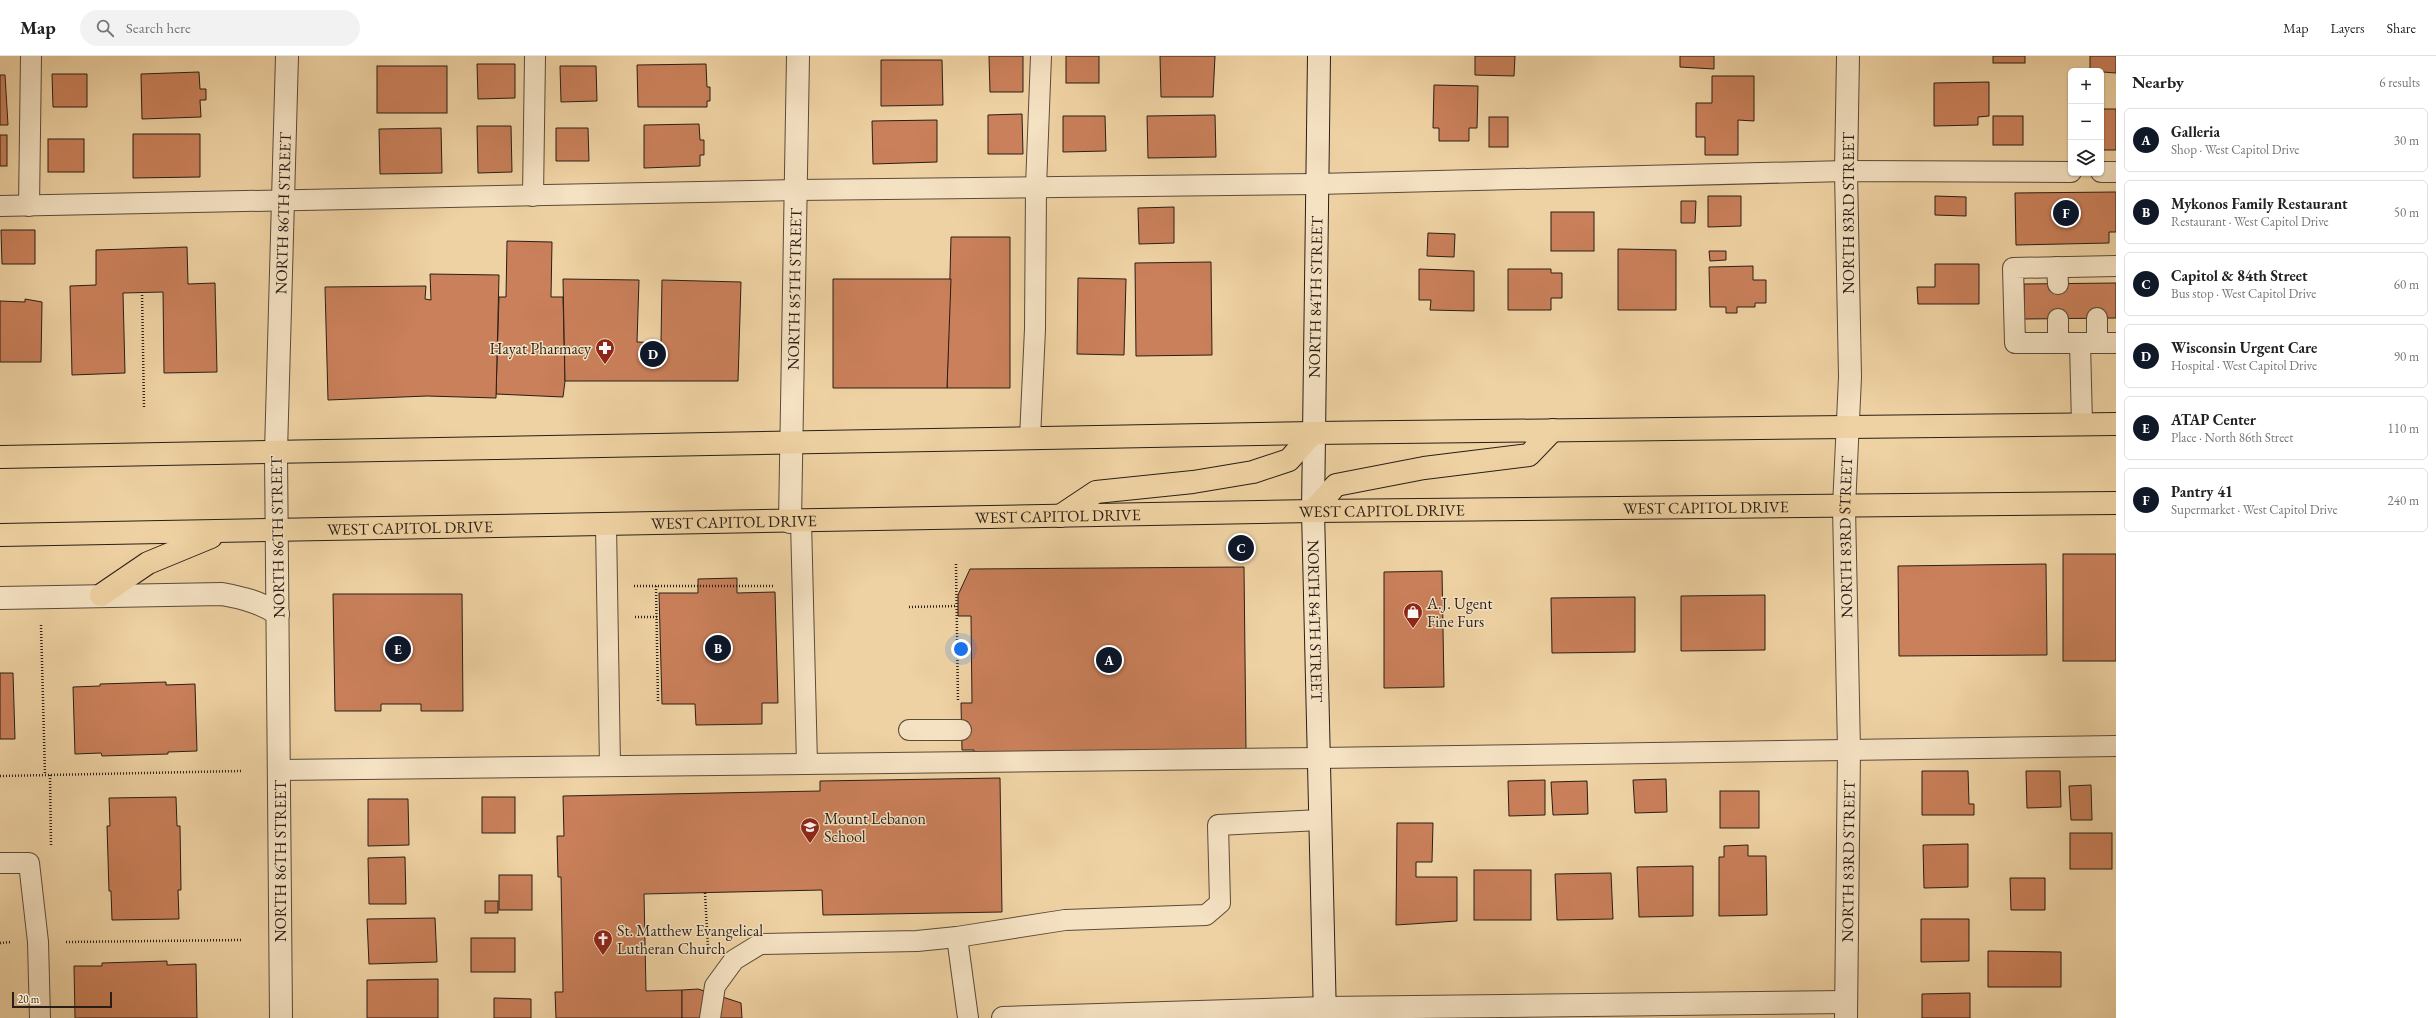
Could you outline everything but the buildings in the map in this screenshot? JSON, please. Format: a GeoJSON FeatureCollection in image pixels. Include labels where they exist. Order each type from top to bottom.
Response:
{"type":"FeatureCollection","features":[{"type":"Feature","properties":{"kind":"main road"},"geometry":{"type":"LineString","coordinates":[[0,457],[1312,433],[2116,424]]}},
{"type":"Feature","properties":{"kind":"main road"},"geometry":{"type":"LineString","coordinates":[[1312,511],[1336,485],[1424,468],[1529,455],[1553,430]]}},
{"type":"Feature","properties":{"kind":"main road"},"geometry":{"type":"LineString","coordinates":[[1060,516],[1096,492],[1193,482],[1253,472],[1289,460],[1312,433]]}},
{"type":"Feature","properties":{"kind":"main road","name":"WEST CAPITOL DRIVE"},"geometry":{"type":"LineString","coordinates":[[0,535],[796,522],[1312,511],[1844,507],[2116,503]]}},
{"type":"Feature","properties":{"kind":"main road"},"geometry":{"type":"LineString","coordinates":[[101,595],[148,563],[172,552],[228,531]]}},
{"type":"Feature","properties":{"kind":"street","name":"NORTH 86TH STREET"},"geometry":{"type":"LineString","coordinates":[[281,1018],[276,452],[287,56]]}},
{"type":"Feature","properties":{"kind":"street","name":"NORTH 85TH STREET"},"geometry":{"type":"LineString","coordinates":[[796,522],[791,443],[797,190],[798,56]]}},
{"type":"Feature","properties":{"kind":"street","name":"NORTH 84TH STREET"},"geometry":{"type":"LineString","coordinates":[[1319,56],[1312,511],[1325,1013]]}},
{"type":"Feature","properties":{"kind":"street","name":"NORTH 83RD STREET"},"geometry":{"type":"LineString","coordinates":[[1846,1010],[1849,750],[1844,507],[1849,426],[1846,172],[1848,56]]}},
{"type":"Feature","properties":{"kind":"street"},"geometry":{"type":"LineString","coordinates":[[0,598],[222,594],[249,599],[264,605],[278,614]]}},
{"type":"Feature","properties":{"kind":"street"},"geometry":{"type":"LineString","coordinates":[[1003,1018],[1325,1013],[1846,1010]]}},
{"type":"Feature","properties":{"kind":"lane"},"geometry":{"type":"LineString","coordinates":[[29,206],[30,56]]}},
{"type":"Feature","properties":{"kind":"lane"},"geometry":{"type":"LineString","coordinates":[[533,196],[535,56]]}},
{"type":"Feature","properties":{"kind":"lane"},"geometry":{"type":"LineString","coordinates":[[1030,438],[1036,329],[1036,187],[1041,56]]}},
{"type":"Feature","properties":{"kind":"lane"},"geometry":{"type":"LineString","coordinates":[[0,206],[284,202],[797,190],[1317,184],[1846,172],[2068,172]]}},
{"type":"Feature","properties":{"kind":"lane"},"geometry":{"type":"LineString","coordinates":[[2104,172],[2116,172]]}},
{"type":"Feature","properties":{"kind":"lane"},"geometry":{"type":"LineString","coordinates":[[2098,343],[2016,343],[2013,268],[2057,276],[2103,272]]}},
{"type":"Feature","properties":{"kind":"lane"},"geometry":{"type":"LineString","coordinates":[[2082,424],[2098,343],[2097,318]]}},
{"type":"Feature","properties":{"kind":"lane"},"geometry":{"type":"LineString","coordinates":[[2058,319],[2058,343]]}},
{"type":"Feature","properties":{"kind":"lane"},"geometry":{"type":"LineString","coordinates":[[796,522],[804,596],[807,764]]}},
{"type":"Feature","properties":{"kind":"lane"},"geometry":{"type":"LineString","coordinates":[[606,525],[610,766]]}},
{"type":"Feature","properties":{"kind":"lane"},"geometry":{"type":"LineString","coordinates":[[909,730],[961,730]]}},
{"type":"Feature","properties":{"kind":"lane"},"geometry":{"type":"LineString","coordinates":[[279,770],[1319,758],[2116,746]]}},
{"type":"Feature","properties":{"kind":"lane"},"geometry":{"type":"LineString","coordinates":[[710,1018],[715,986],[734,960],[760,944],[917,941],[957,937],[1066,920],[1206,915],[1220,903],[1218,824],[1320,820]]}},
{"type":"Feature","properties":{"kind":"lane"},"geometry":{"type":"LineString","coordinates":[[0,863],[29,863],[38,942],[40,1018]]}},
{"type":"Feature","properties":{"kind":"lane"},"geometry":{"type":"LineString","coordinates":[[957,937],[968,1018]]}},
{"type":"Feature","properties":{"kind":"path"},"geometry":{"type":"LineString","coordinates":[[142,292],[144,407]]}},
{"type":"Feature","properties":{"kind":"path"},"geometry":{"type":"LineString","coordinates":[[956,564],[958,701]]}},
{"type":"Feature","properties":{"kind":"path"},"geometry":{"type":"LineString","coordinates":[[656,585],[658,701]]}},
{"type":"Feature","properties":{"kind":"path"},"geometry":{"type":"LineString","coordinates":[[628,586],[773,585],[804,596]]}},
{"type":"Feature","properties":{"kind":"path"},"geometry":{"type":"LineString","coordinates":[[908,607],[957,606]]}},
{"type":"Feature","properties":{"kind":"path"},"geometry":{"type":"LineString","coordinates":[[41,625],[44,775]]}},
{"type":"Feature","properties":{"kind":"path"},"geometry":{"type":"LineString","coordinates":[[0,776],[241,771]]}},
{"type":"Feature","properties":{"kind":"path"},"geometry":{"type":"LineString","coordinates":[[705,893],[706,942],[709,952]]}},
{"type":"Feature","properties":{"kind":"path"},"geometry":{"type":"LineString","coordinates":[[0,943],[242,940]]}},
{"type":"Feature","properties":{"kind":"place","name":"Pantry 41"},"geometry":{"type":"Point","coordinates":[2066,213]}},
{"type":"Feature","properties":{"kind":"place","name":"Wisconsin Urgent Care"},"geometry":{"type":"Point","coordinates":[653,354]}},
{"type":"Feature","properties":{"kind":"place","name":"Hayat Pharmacy"},"geometry":{"type":"Point","coordinates":[605,365]}},
{"type":"Feature","properties":{"kind":"place","name":"Capitol & 84th Street"},"geometry":{"type":"Point","coordinates":[1241,548]}},
{"type":"Feature","properties":{"kind":"place","name":"A.J. Ugent Fine Furs"},"geometry":{"type":"Point","coordinates":[1413,629]}},
{"type":"Feature","properties":{"kind":"place","name":"Mykonos Family Restaurant"},"geometry":{"type":"Point","coordinates":[718,648]}},
{"type":"Feature","properties":{"kind":"place","name":"ATAP Center"},"geometry":{"type":"Point","coordinates":[398,649]}},
{"type":"Feature","properties":{"kind":"place","name":"Galleria"},"geometry":{"type":"Point","coordinates":[1109,660]}},
{"type":"Feature","properties":{"kind":"place","name":"Mount Lebanon School"},"geometry":{"type":"Point","coordinates":[810,844]}},
{"type":"Feature","properties":{"kind":"place","name":"St. Matthew Evangelical Lutheran Church"},"geometry":{"type":"Point","coordinates":[603,956]}}]}
